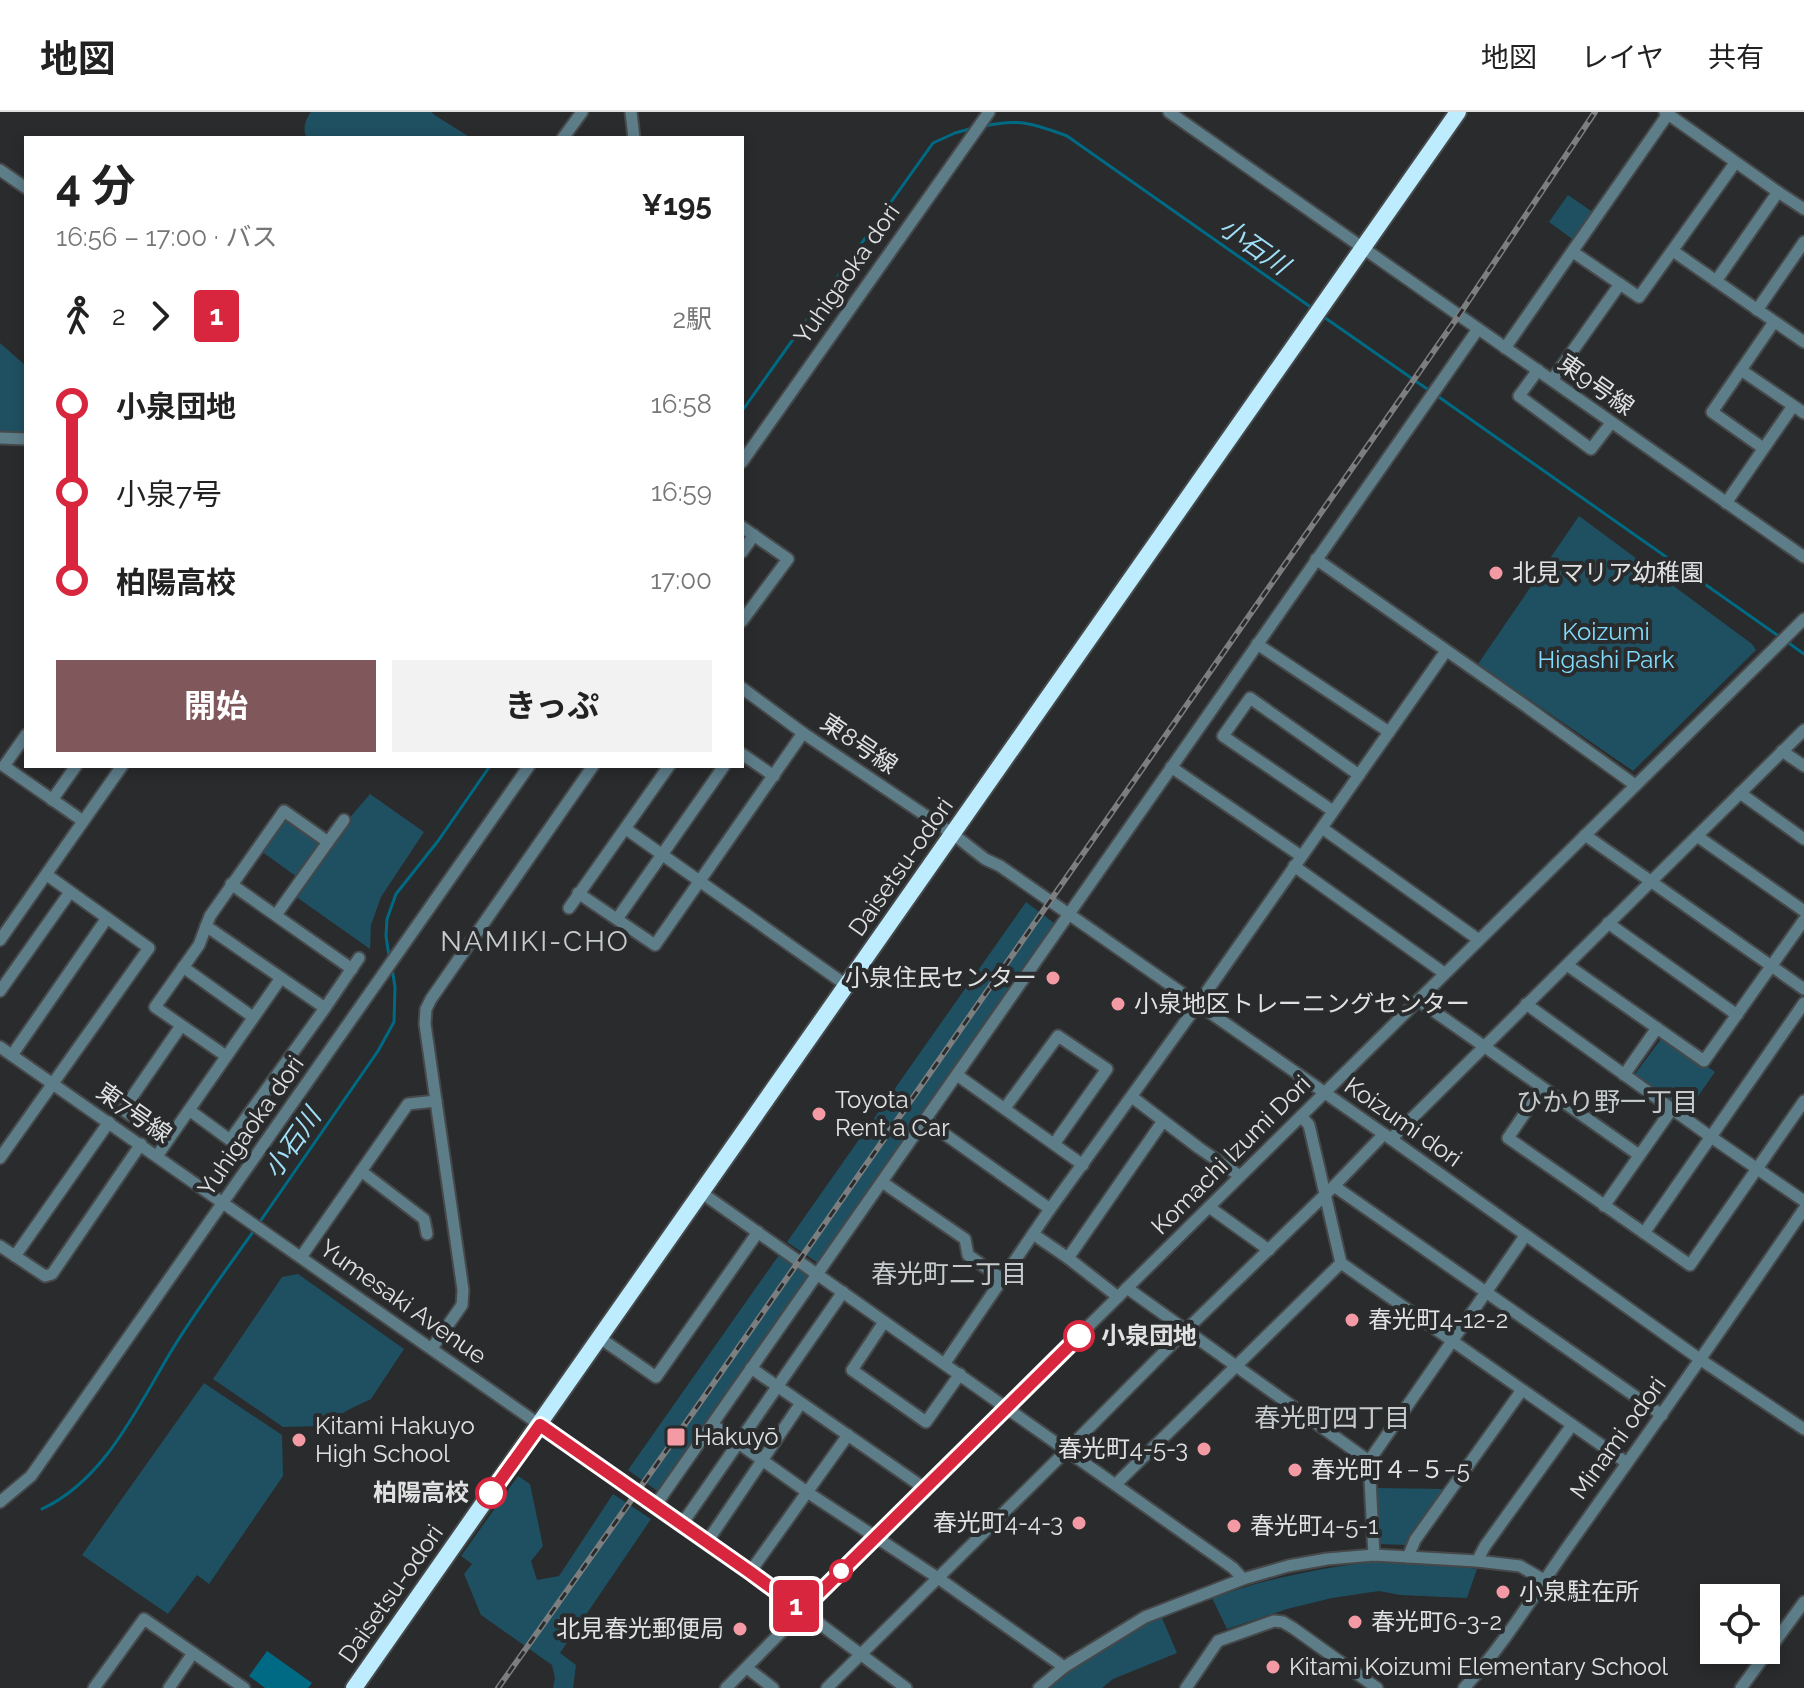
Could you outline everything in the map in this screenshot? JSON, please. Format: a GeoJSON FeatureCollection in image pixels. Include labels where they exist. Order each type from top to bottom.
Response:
{"type":"FeatureCollection","features":[{"type":"Feature","properties":{"kind":"highway","name":"Daisetsu-odori"},"geometry":{"type":"LineString","coordinates":[[354,1688],[1458,112]]}},
{"type":"Feature","properties":{"kind":"street"},"geometry":{"type":"LineString","coordinates":[[564,136],[582,112]]}},
{"type":"Feature","properties":{"kind":"street"},"geometry":{"type":"LineString","coordinates":[[631,112],[634,136]]}},
{"type":"Feature","properties":{"kind":"street","name":"Yuhigaoka dori"},"geometry":{"type":"LineString","coordinates":[[744,459],[989,112]]}},
{"type":"Feature","properties":{"kind":"street"},"geometry":{"type":"LineString","coordinates":[[1169,112],[1363,248]]}},
{"type":"Feature","properties":{"kind":"street"},"geometry":{"type":"LineString","coordinates":[[1505,348],[1666,113],[1804,209]]}},
{"type":"Feature","properties":{"kind":"street"},"geometry":{"type":"LineString","coordinates":[[1573,252],[1639,297],[1735,163]]}},
{"type":"Feature","properties":{"kind":"street"},"geometry":{"type":"LineString","coordinates":[[0,170],[24,187]]}},
{"type":"Feature","properties":{"kind":"street"},"geometry":{"type":"LineString","coordinates":[[1716,281],[1778,192]]}},
{"type":"Feature","properties":{"kind":"street"},"geometry":{"type":"LineString","coordinates":[[1757,310],[1804,242]]}},
{"type":"Feature","properties":{"kind":"street","name":"東9号線"},"geometry":{"type":"LineString","coordinates":[[1363,248],[1804,557]]}},
{"type":"Feature","properties":{"kind":"street"},"geometry":{"type":"LineString","coordinates":[[1673,251],[1804,342]]}},
{"type":"Feature","properties":{"kind":"street"},"geometry":{"type":"LineString","coordinates":[[1552,380],[1620,284]]}},
{"type":"Feature","properties":{"kind":"street"},"geometry":{"type":"LineString","coordinates":[[1763,448],[1712,412],[1774,322]]}},
{"type":"Feature","properties":{"kind":"street"},"geometry":{"type":"LineString","coordinates":[[655,1506],[1478,329]]}},
{"type":"Feature","properties":{"kind":"street"},"geometry":{"type":"LineString","coordinates":[[1538,370],[1519,396],[1591,449],[1611,423]]}},
{"type":"Feature","properties":{"kind":"street"},"geometry":{"type":"LineString","coordinates":[[1741,370],[1804,413]]}},
{"type":"Feature","properties":{"kind":"street"},"geometry":{"type":"LineString","coordinates":[[1726,503],[1793,406]]}},
{"type":"Feature","properties":{"kind":"street"},"geometry":{"type":"LineString","coordinates":[[0,438],[24,439]]}},
{"type":"Feature","properties":{"kind":"street"},"geometry":{"type":"LineString","coordinates":[[744,528],[788,559],[744,618]]}},
{"type":"Feature","properties":{"kind":"street"},"geometry":{"type":"LineString","coordinates":[[744,549],[754,535]]}},
{"type":"Feature","properties":{"kind":"street"},"geometry":{"type":"LineString","coordinates":[[1316,559],[1635,785]]}},
{"type":"Feature","properties":{"kind":"street","name":"Komachi Izumi Dori"},"geometry":{"type":"LineString","coordinates":[[726,1688],[924,1488],[1800,623]]}},
{"type":"Feature","properties":{"kind":"street"},"geometry":{"type":"LineString","coordinates":[[1257,644],[1389,732]]}},
{"type":"Feature","properties":{"kind":"street"},"geometry":{"type":"LineString","coordinates":[[945,1363],[1050,1209],[1446,651]]}},
{"type":"Feature","properties":{"kind":"street","name":"東8号線"},"geometry":{"type":"LineString","coordinates":[[744,689],[953,834]]}},
{"type":"Feature","properties":{"kind":"street"},"geometry":{"type":"LineString","coordinates":[[1333,811],[1223,736],[1250,698],[1359,775]]}},
{"type":"Feature","properties":{"kind":"street"},"geometry":{"type":"LineString","coordinates":[[827,1688],[1186,1330],[1485,1046],[1804,730]]}},
{"type":"Feature","properties":{"kind":"street"},"geometry":{"type":"LineString","coordinates":[[578,893],[655,945],[803,733]]}},
{"type":"Feature","properties":{"kind":"street"},"geometry":{"type":"LineString","coordinates":[[24,738],[4,766],[83,821]]}},
{"type":"Feature","properties":{"kind":"street"},"geometry":{"type":"LineString","coordinates":[[1782,751],[1804,766]]}},
{"type":"Feature","properties":{"kind":"street"},"geometry":{"type":"LineString","coordinates":[[744,755],[774,776]]}},
{"type":"Feature","properties":{"kind":"street"},"geometry":{"type":"LineString","coordinates":[[1171,767],[1444,973]]}},
{"type":"Feature","properties":{"kind":"street"},"geometry":{"type":"LineString","coordinates":[[52,800],[75,768]]}},
{"type":"Feature","properties":{"kind":"street"},"geometry":{"type":"LineString","coordinates":[[0,940],[121,768]]}},
{"type":"Feature","properties":{"kind":"street","name":"Yuhigaoka dori"},"geometry":{"type":"LineString","coordinates":[[0,1502],[31,1476],[528,768]]}},
{"type":"Feature","properties":{"kind":"street"},"geometry":{"type":"LineString","coordinates":[[432,1348],[462,1305],[463,1290],[425,1024],[426,1009],[592,768]]}},
{"type":"Feature","properties":{"kind":"street"},"geometry":{"type":"LineString","coordinates":[[569,908],[668,768]]}},
{"type":"Feature","properties":{"kind":"street"},"geometry":{"type":"LineString","coordinates":[[617,919],[723,768]]}},
{"type":"Feature","properties":{"kind":"street"},"geometry":{"type":"LineString","coordinates":[[1740,793],[1804,839]]}},
{"type":"Feature","properties":{"kind":"street"},"geometry":{"type":"LineString","coordinates":[[226,1056],[155,1007],[199,945],[210,916],[231,884],[284,811],[328,842]]}},
{"type":"Feature","properties":{"kind":"street"},"geometry":{"type":"LineString","coordinates":[[276,915],[344,820]]}},
{"type":"Feature","properties":{"kind":"street"},"geometry":{"type":"LineString","coordinates":[[1322,828],[1479,940]]}},
{"type":"Feature","properties":{"kind":"street"},"geometry":{"type":"LineString","coordinates":[[626,829],[846,985]]}},
{"type":"Feature","properties":{"kind":"street","name":"Koizumi dori"},"geometry":{"type":"LineString","coordinates":[[953,834],[1387,1136],[1701,1360]]}},
{"type":"Feature","properties":{"kind":"street"},"geometry":{"type":"LineString","coordinates":[[1585,835],[1804,989]]}},
{"type":"Feature","properties":{"kind":"street"},"geometry":{"type":"LineString","coordinates":[[1697,836],[1804,911]]}},
{"type":"Feature","properties":{"kind":"street"},"geometry":{"type":"LineString","coordinates":[[0,1158],[149,948],[47,875]]}},
{"type":"Feature","properties":{"kind":"street"},"geometry":{"type":"LineString","coordinates":[[189,1110],[230,1140],[355,964],[231,884]]}},
{"type":"Feature","properties":{"kind":"street"},"geometry":{"type":"LineString","coordinates":[[0,991],[70,892]]}},
{"type":"Feature","properties":{"kind":"street"},"geometry":{"type":"LineString","coordinates":[[12,1055],[107,918]]}},
{"type":"Feature","properties":{"kind":"street"},"geometry":{"type":"LineString","coordinates":[[1567,965],[1704,1061],[1804,920]]}},
{"type":"Feature","properties":{"kind":"street"},"geometry":{"type":"LineString","coordinates":[[1608,923],[1737,1015]]}},
{"type":"Feature","properties":{"kind":"street"},"geometry":{"type":"LineString","coordinates":[[206,926],[325,1008]]}},
{"type":"Feature","properties":{"kind":"street"},"geometry":{"type":"LineString","coordinates":[[183,967],[253,1017]]}},
{"type":"Feature","properties":{"kind":"street"},"geometry":{"type":"LineString","coordinates":[[157,1156],[281,978]]}},
{"type":"Feature","properties":{"kind":"street"},"geometry":{"type":"LineString","coordinates":[[1418,1000],[1639,1155]]}},
{"type":"Feature","properties":{"kind":"street"},"geometry":{"type":"LineString","coordinates":[[1644,1233],[1804,1003]]}},
{"type":"Feature","properties":{"kind":"street"},"geometry":{"type":"LineString","coordinates":[[1526,1004],[1804,1201]]}},
{"type":"Feature","properties":{"kind":"street"},"geometry":{"type":"LineString","coordinates":[[167,1140],[123,1110],[181,1026]]}},
{"type":"Feature","properties":{"kind":"street"},"geometry":{"type":"LineString","coordinates":[[1624,1075],[1657,1028]]}},
{"type":"Feature","properties":{"kind":"street"},"geometry":{"type":"LineString","coordinates":[[1005,1108],[1058,1036],[1107,1069],[1054,1144]]}},
{"type":"Feature","properties":{"kind":"street","name":"東7号線"},"geometry":{"type":"LineString","coordinates":[[0,1047],[241,1216]]}},
{"type":"Feature","properties":{"kind":"street"},"geometry":{"type":"LineString","coordinates":[[957,1075],[1083,1165]]}},
{"type":"Feature","properties":{"kind":"street"},"geometry":{"type":"LineString","coordinates":[[1542,1088],[1508,1138],[1690,1265],[1804,1101]]}},
{"type":"Feature","properties":{"kind":"street"},"geometry":{"type":"LineString","coordinates":[[1132,1097],[1240,1176]]}},
{"type":"Feature","properties":{"kind":"street"},"geometry":{"type":"LineString","coordinates":[[301,1257],[408,1104],[436,1101]]}},
{"type":"Feature","properties":{"kind":"street"},"geometry":{"type":"LineString","coordinates":[[1604,1206],[1672,1109]]}},
{"type":"Feature","properties":{"kind":"street"},"geometry":{"type":"LineString","coordinates":[[1301,1116],[1309,1125],[1330,1190],[1341,1263],[1627,1463]]}},
{"type":"Feature","properties":{"kind":"street"},"geometry":{"type":"LineString","coordinates":[[925,1120],[1050,1209]]}},
{"type":"Feature","properties":{"kind":"street"},"geometry":{"type":"LineString","coordinates":[[1068,1258],[1163,1121]]}},
{"type":"Feature","properties":{"kind":"street"},"geometry":{"type":"LineString","coordinates":[[15,1256],[109,1122]]}},
{"type":"Feature","properties":{"kind":"street"},"geometry":{"type":"LineString","coordinates":[[1,1249],[45,1276],[52,1274],[141,1144]]}},
{"type":"Feature","properties":{"kind":"street"},"geometry":{"type":"LineString","coordinates":[[361,1171],[424,1219],[427,1234]]}},
{"type":"Feature","properties":{"kind":"street"},"geometry":{"type":"LineString","coordinates":[[882,1182],[965,1239],[968,1255],[1002,1279]]}},
{"type":"Feature","properties":{"kind":"street"},"geometry":{"type":"LineString","coordinates":[[1330,1190],[1485,1292],[1662,1415]]}},
{"type":"Feature","properties":{"kind":"street"},"geometry":{"type":"LineString","coordinates":[[702,1193],[1116,1484],[1233,1568],[1243,1579]]}},
{"type":"Feature","properties":{"kind":"street"},"geometry":{"type":"LineString","coordinates":[[1209,1207],[1269,1250]]}},
{"type":"Feature","properties":{"kind":"street","name":"Minami odori"},"geometry":{"type":"LineString","coordinates":[[1464,1688],[1492,1657],[1804,1209]]}},
{"type":"Feature","properties":{"kind":"street","name":"Yumesaki Avenue"},"geometry":{"type":"LineString","coordinates":[[241,1216],[750,1572],[906,1688]]}},
{"type":"Feature","properties":{"kind":"street"},"geometry":{"type":"LineString","coordinates":[[600,1338],[656,1377],[758,1232]]}},
{"type":"Feature","properties":{"kind":"street"},"geometry":{"type":"LineString","coordinates":[[1033,1234],[1122,1293],[1186,1330],[1369,1461]]}},
{"type":"Feature","properties":{"kind":"street"},"geometry":{"type":"LineString","coordinates":[[1374,1555],[1369,1461],[1525,1236]]}},
{"type":"Feature","properties":{"kind":"street"},"geometry":{"type":"LineString","coordinates":[[1116,1484],[1341,1263]]}},
{"type":"Feature","properties":{"kind":"street"},"geometry":{"type":"LineString","coordinates":[[682,1524],[843,1292]]}},
{"type":"Feature","properties":{"kind":"street"},"geometry":{"type":"LineString","coordinates":[[884,1322],[852,1370],[926,1422],[960,1374]]}},
{"type":"Feature","properties":{"kind":"street"},"geometry":{"type":"LineString","coordinates":[[1701,1360],[1804,1429]]}},
{"type":"Feature","properties":{"kind":"street"},"geometry":{"type":"LineString","coordinates":[[751,1368],[924,1488]]}},
{"type":"Feature","properties":{"kind":"street"},"geometry":{"type":"LineString","coordinates":[[1408,1557],[1415,1540],[1522,1390]]}},
{"type":"Feature","properties":{"kind":"street"},"geometry":{"type":"LineString","coordinates":[[707,1542],[801,1403]]}},
{"type":"Feature","properties":{"kind":"street"},"geometry":{"type":"LineString","coordinates":[[713,1425],[1064,1667]]}},
{"type":"Feature","properties":{"kind":"street"},"geometry":{"type":"LineString","coordinates":[[1477,1561],[1572,1425]]}},
{"type":"Feature","properties":{"kind":"street"},"geometry":{"type":"LineString","coordinates":[[750,1572],[848,1435]]}},
{"type":"Feature","properties":{"kind":"street"},"geometry":{"type":"LineString","coordinates":[[1039,1688],[1064,1667],[1145,1617],[1243,1579],[1288,1566],[1374,1555],[1520,1566],[1544,1580]]}},
{"type":"Feature","properties":{"kind":"street"},"geometry":{"type":"LineString","coordinates":[[1741,1688],[1804,1602]]}},
{"type":"Feature","properties":{"kind":"street"},"geometry":{"type":"LineString","coordinates":[[95,1688],[144,1619],[244,1688]]}},
{"type":"Feature","properties":{"kind":"street"},"geometry":{"type":"LineString","coordinates":[[1186,1688],[1218,1641],[1274,1621],[1293,1628],[1377,1688]]}},
{"type":"Feature","properties":{"kind":"street"},"geometry":{"type":"LineString","coordinates":[[169,1688],[193,1653]]}},
{"type":"Feature","properties":{"kind":"street"},"geometry":{"type":"LineString","coordinates":[[747,1668],[773,1688]]}},
{"type":"Feature","properties":{"kind":"green space"},"geometry":{"type":"Polygon","coordinates":[[[311,112],[432,112],[468,136],[306,136],[307,118],[311,112]]]}},
{"type":"Feature","properties":{"kind":"green space"},"geometry":{"type":"Polygon","coordinates":[[[1568,195],[1594,213],[1575,241],[1549,222],[1568,195]]]}},
{"type":"Feature","properties":{"kind":"green space"},"geometry":{"type":"Polygon","coordinates":[[[0,343],[24,364],[24,439],[0,437],[0,343]]]}},
{"type":"Feature","properties":{"kind":"green space","name":"Koizumi Higashi Park"},"geometry":{"type":"Polygon","coordinates":[[[1579,516],[1756,650],[1633,771],[1478,664],[1579,516]]]}},
{"type":"Feature","properties":{"kind":"green space"},"geometry":{"type":"Polygon","coordinates":[[[370,794],[424,832],[381,897],[371,925],[370,949],[295,896],[370,794]]]}},
{"type":"Feature","properties":{"kind":"green space"},"geometry":{"type":"Polygon","coordinates":[[[288,817],[319,840],[319,845],[297,877],[261,851],[284,818],[288,817]]]}},
{"type":"Feature","properties":{"kind":"green space"},"geometry":{"type":"Polygon","coordinates":[[[1026,902],[1054,923],[818,1263],[787,1242],[1026,902]]]}},
{"type":"Feature","properties":{"kind":"green space"},"geometry":{"type":"Polygon","coordinates":[[[1664,1035],[1715,1072],[1687,1112],[1635,1074],[1664,1035]]]}},
{"type":"Feature","properties":{"kind":"green space"},"geometry":{"type":"Polygon","coordinates":[[[779,1255],[810,1276],[660,1493],[628,1470],[779,1255]]]}},
{"type":"Feature","properties":{"kind":"green space"},"geometry":{"type":"Polygon","coordinates":[[[298,1274],[404,1349],[371,1399],[322,1426],[283,1427],[213,1379],[282,1277],[298,1274]]]}},
{"type":"Feature","properties":{"kind":"green space"},"geometry":{"type":"Polygon","coordinates":[[[204,1383],[282,1435],[283,1476],[209,1584],[197,1575],[168,1614],[82,1555],[204,1383]]]}},
{"type":"Feature","properties":{"kind":"green space"},"geometry":{"type":"Polygon","coordinates":[[[518,1476],[530,1484],[543,1546],[531,1561],[537,1580],[559,1576],[613,1494],[651,1519],[560,1653],[576,1665],[573,1688],[553,1688],[555,1678],[552,1665],[481,1615],[464,1574],[472,1564],[461,1556],[518,1476]]]}},
{"type":"Feature","properties":{"kind":"green space"},"geometry":{"type":"Polygon","coordinates":[[[1376,1488],[1446,1489],[1407,1545],[1378,1544],[1376,1488]]]}},
{"type":"Feature","properties":{"kind":"green space"},"geometry":{"type":"Polygon","coordinates":[[[1376,1561],[1477,1569],[1467,1598],[1379,1591],[1287,1609],[1227,1629],[1212,1598],[1293,1575],[1376,1561]]]}},
{"type":"Feature","properties":{"kind":"green space"},"geometry":{"type":"Polygon","coordinates":[[[1162,1618],[1177,1653],[1113,1679],[1102,1688],[1049,1688],[1066,1672],[1143,1621],[1162,1618]]]}},
{"type":"Feature","properties":{"kind":"shaded area"},"geometry":{"type":"Polygon","coordinates":[[[267,1651],[312,1683],[308,1688],[265,1688],[249,1676],[267,1651]]]}},
{"type":"Feature","properties":{"kind":"waterway","name":"小石川"},"geometry":{"type":"LineString","coordinates":[[985,126],[1007,122],[1026,124],[1067,136],[1312,308]]}},
{"type":"Feature","properties":{"kind":"waterway","name":"小石川"},"geometry":{"type":"LineString","coordinates":[[744,408],[933,143],[973,128]]}},
{"type":"Feature","properties":{"kind":"waterway","name":"小石川"},"geometry":{"type":"LineString","coordinates":[[1321,315],[1430,391]]}},
{"type":"Feature","properties":{"kind":"waterway","name":"小石川"},"geometry":{"type":"LineString","coordinates":[[1436,395],[1780,637]]}},
{"type":"Feature","properties":{"kind":"waterway","name":"小石川"},"geometry":{"type":"LineString","coordinates":[[1786,641],[1804,654]]}},
{"type":"Feature","properties":{"kind":"waterway","name":"小石川"},"geometry":{"type":"LineString","coordinates":[[389,956],[387,919],[396,894],[438,841],[489,768]]}},
{"type":"Feature","properties":{"kind":"waterway","name":"小石川"},"geometry":{"type":"LineString","coordinates":[[259,1223],[378,1051],[394,1022],[392,968]]}},
{"type":"Feature","properties":{"kind":"waterway","name":"小石川"},"geometry":{"type":"LineString","coordinates":[[42,1509],[65,1496],[85,1479],[119,1438],[185,1330],[255,1229]]}},
{"type":"Feature","properties":{"kind":"railway"},"geometry":{"type":"LineString","coordinates":[[498,1688],[1459,315],[1595,112]]}},
{"type":"Feature","properties":{"kind":"bus line","name":"1"},"geometry":{"type":"LineString","coordinates":[[491,1493],[540,1425],[802,1610],[1079,1336]]}},
{"type":"Feature","properties":{"kind":"place","name":"北見マリア幼稚園"},"geometry":{"type":"Point","coordinates":[1496,573]}},
{"type":"Feature","properties":{"kind":"place","name":"小泉住民センター"},"geometry":{"type":"Point","coordinates":[1053,978]}},
{"type":"Feature","properties":{"kind":"place","name":"小泉地区トレーニングセンター"},"geometry":{"type":"Point","coordinates":[1118,1004]}},
{"type":"Feature","properties":{"kind":"place","name":"Toyota Rent a Car"},"geometry":{"type":"Point","coordinates":[819,1114]}},
{"type":"Feature","properties":{"kind":"place","name":"春光町4-12-2"},"geometry":{"type":"Point","coordinates":[1352,1320]}},
{"type":"Feature","properties":{"kind":"place","name":"小泉団地"},"geometry":{"type":"Point","coordinates":[1079,1336]}},
{"type":"Feature","properties":{"kind":"place","name":"Hakuyō"},"geometry":{"type":"Point","coordinates":[676,1437]}},
{"type":"Feature","properties":{"kind":"place","name":"Kitami Hakuyo High School"},"geometry":{"type":"Point","coordinates":[299,1440]}},
{"type":"Feature","properties":{"kind":"place","name":"春光町4-5-3"},"geometry":{"type":"Point","coordinates":[1204,1449]}},
{"type":"Feature","properties":{"kind":"place","name":"春光町４−５−5"},"geometry":{"type":"Point","coordinates":[1295,1470]}},
{"type":"Feature","properties":{"kind":"place","name":"柏陽高校"},"geometry":{"type":"Point","coordinates":[491,1493]}},
{"type":"Feature","properties":{"kind":"place","name":"春光町4-4-3"},"geometry":{"type":"Point","coordinates":[1079,1523]}},
{"type":"Feature","properties":{"kind":"place","name":"春光町4-5-1"},"geometry":{"type":"Point","coordinates":[1234,1526]}},
{"type":"Feature","properties":{"kind":"place","name":"小泉駐在所"},"geometry":{"type":"Point","coordinates":[1503,1592]}},
{"type":"Feature","properties":{"kind":"place","name":"春光町6-3-2"},"geometry":{"type":"Point","coordinates":[1355,1622]}},
{"type":"Feature","properties":{"kind":"place","name":"北見春光郵便局"},"geometry":{"type":"Point","coordinates":[740,1629]}},
{"type":"Feature","properties":{"kind":"place","name":"Kitami Koizumi Elementary School"},"geometry":{"type":"Point","coordinates":[1273,1667]}},
{"type":"Feature","properties":{"kind":"district","name":"NAMIKI-CHO"},"geometry":{"type":"Point","coordinates":[535,941]}},
{"type":"Feature","properties":{"kind":"district","name":"ひかり野一丁目"},"geometry":{"type":"Point","coordinates":[1607,1102]}},
{"type":"Feature","properties":{"kind":"district","name":"春光町二丁目"},"geometry":{"type":"Point","coordinates":[949,1274]}},
{"type":"Feature","properties":{"kind":"district","name":"春光町四丁目"},"geometry":{"type":"Point","coordinates":[1332,1418]}}]}
